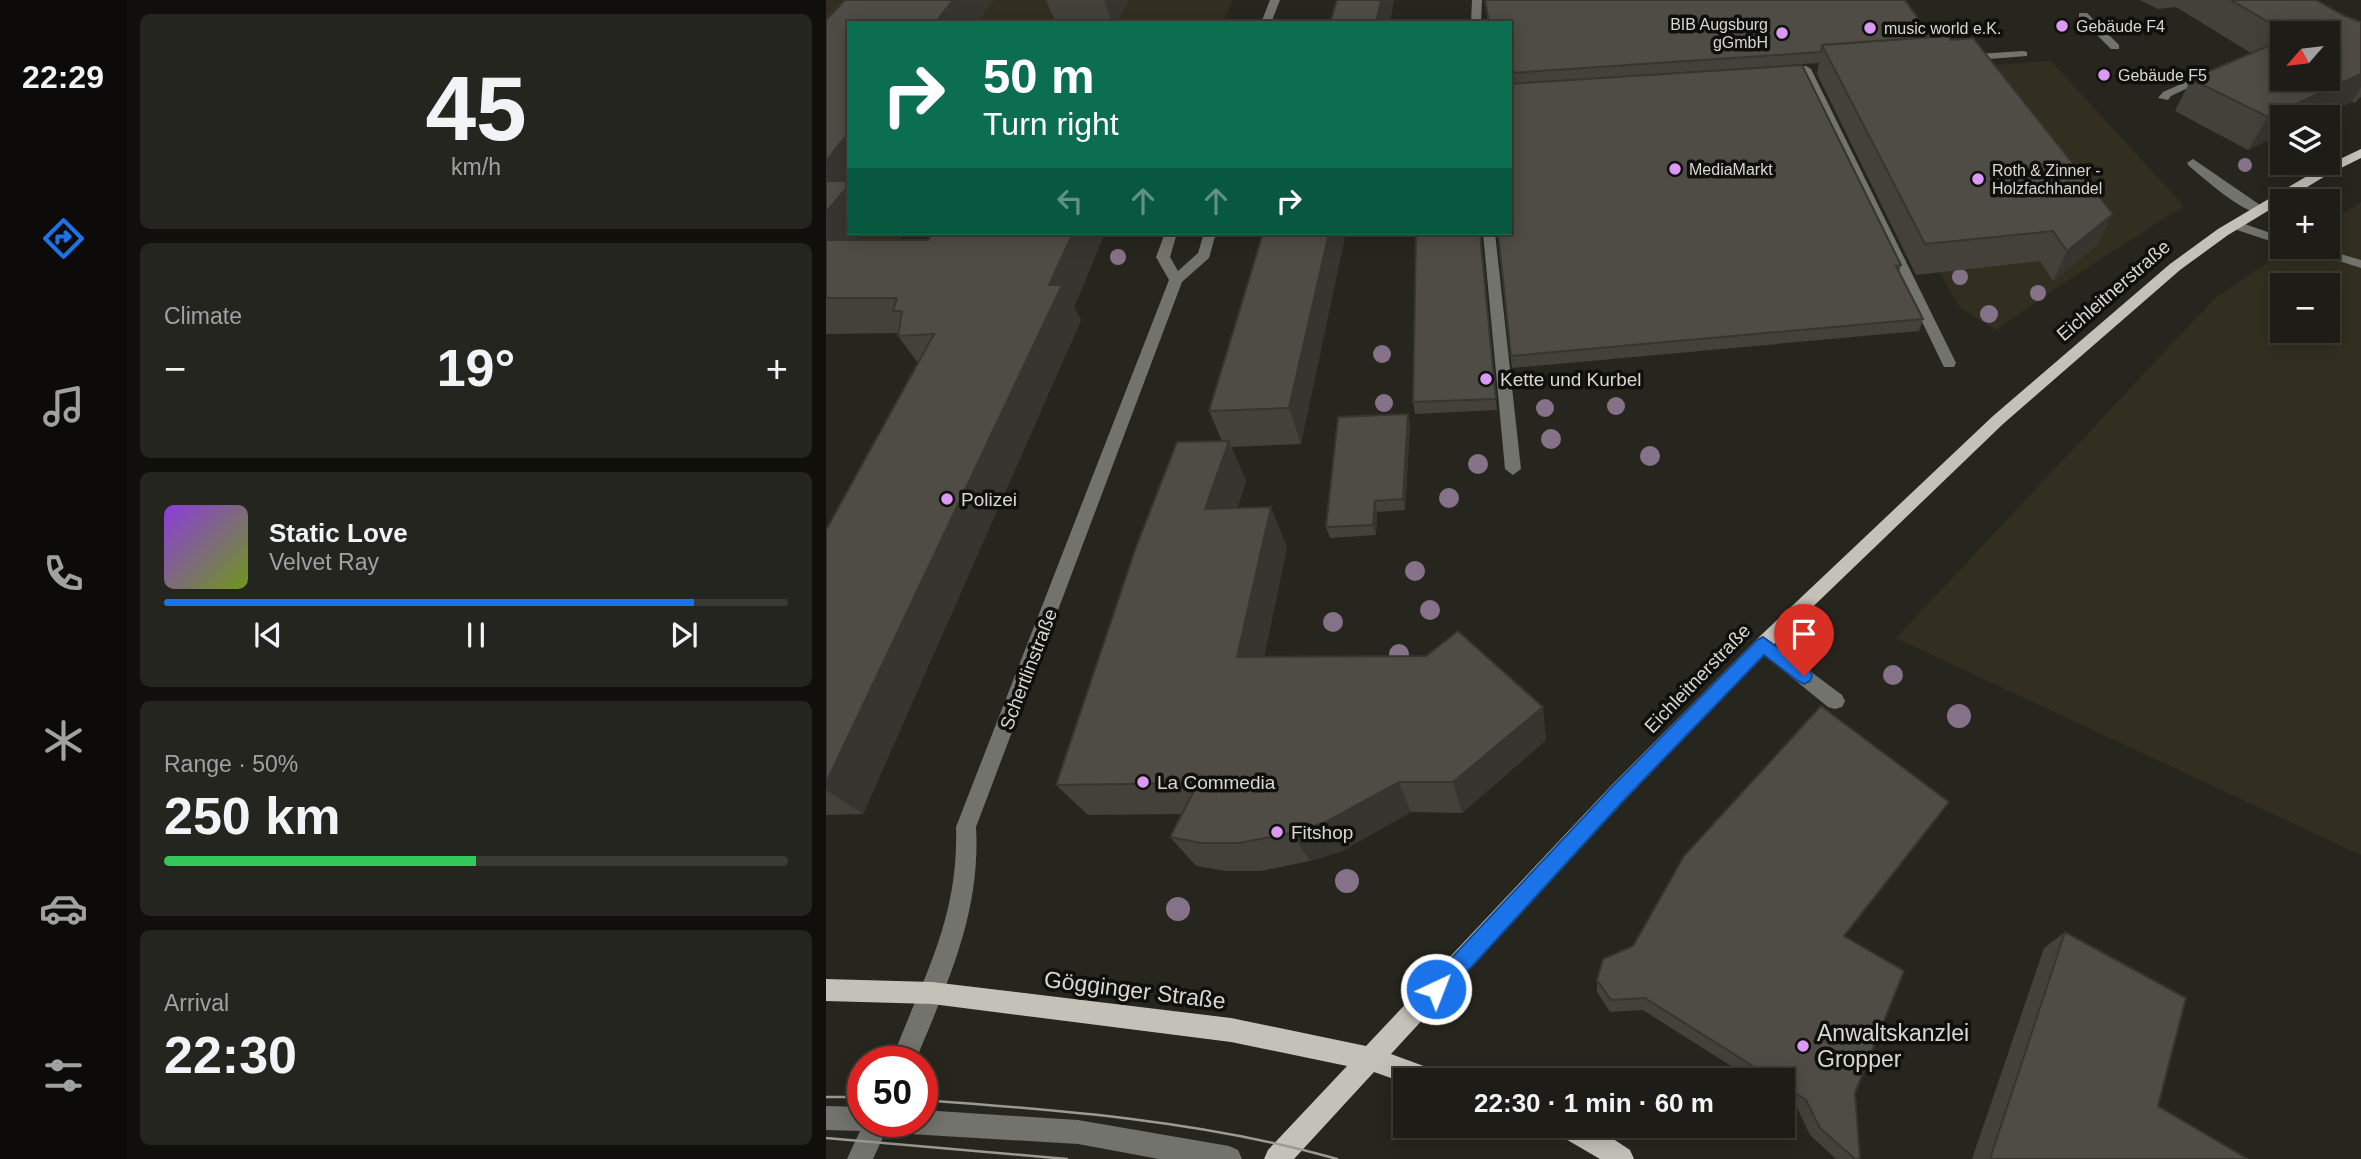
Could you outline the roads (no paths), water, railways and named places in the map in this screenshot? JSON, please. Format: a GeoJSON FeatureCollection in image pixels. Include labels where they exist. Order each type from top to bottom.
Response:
{"type":"FeatureCollection","features":[{"type":"Feature","properties":{"kind":"main road","name":"Eichleitnerstraße"},"geometry":{"type":"LineString","coordinates":[[1277,1159],[1617,794],[1763,645],[1998,421],[2175,267],[2236,225],[2323,172],[2361,153]]}},
{"type":"Feature","properties":{"kind":"main road","name":"Gögginger Straße"},"geometry":{"type":"LineString","coordinates":[[826,990],[932,993],[1231,1030],[1370,1059],[1397,1068]]}},
{"type":"Feature","properties":{"kind":"main road"},"geometry":{"type":"LineString","coordinates":[[1590,1138],[1621,1159]]}},
{"type":"Feature","properties":{"kind":"street"},"geometry":{"type":"LineString","coordinates":[[1267,21],[1275,0]]}},
{"type":"Feature","properties":{"kind":"street"},"geometry":{"type":"LineString","coordinates":[[1476,21],[1477,0]]}},
{"type":"Feature","properties":{"kind":"street"},"geometry":{"type":"LineString","coordinates":[[2084,15],[2115,47]]}},
{"type":"Feature","properties":{"kind":"street"},"geometry":{"type":"LineString","coordinates":[[1953,58],[2023,54]]}},
{"type":"Feature","properties":{"kind":"street"},"geometry":{"type":"LineString","coordinates":[[1766,72],[1819,68]]}},
{"type":"Feature","properties":{"kind":"street"},"geometry":{"type":"LineString","coordinates":[[1806,69],[1949,363]]}},
{"type":"Feature","properties":{"kind":"street"},"geometry":{"type":"LineString","coordinates":[[2164,98],[2167,94],[2224,69]]}},
{"type":"Feature","properties":{"kind":"street"},"geometry":{"type":"LineString","coordinates":[[2193,163],[2259,211]]}},
{"type":"Feature","properties":{"kind":"street"},"geometry":{"type":"LineString","coordinates":[[2236,225],[2270,237]]}},
{"type":"Feature","properties":{"kind":"street"},"geometry":{"type":"LineString","coordinates":[[1170,235],[1163,257],[1176,280]]}},
{"type":"Feature","properties":{"kind":"street","name":"Schertlinstraße"},"geometry":{"type":"LineString","coordinates":[[910,1046],[959,917],[970,858],[966,827],[1176,280],[1204,255],[1209,235]]}},
{"type":"Feature","properties":{"kind":"street"},"geometry":{"type":"LineString","coordinates":[[1489,235],[1513,469]]}},
{"type":"Feature","properties":{"kind":"street"},"geometry":{"type":"LineString","coordinates":[[2340,258],[2361,264]]}},
{"type":"Feature","properties":{"kind":"street"},"geometry":{"type":"LineString","coordinates":[[1763,645],[1835,701]]}},
{"type":"Feature","properties":{"kind":"street"},"geometry":{"type":"LineString","coordinates":[[826,1118],[847,1119]]}},
{"type":"Feature","properties":{"kind":"street"},"geometry":{"type":"LineString","coordinates":[[938,1124],[1079,1132],[1229,1159]]}},
{"type":"Feature","properties":{"kind":"street"},"geometry":{"type":"LineString","coordinates":[[860,1159],[871,1137]]}},
{"type":"Feature","properties":{"kind":"tram line"},"geometry":{"type":"LineString","coordinates":[[826,1097],[847,1097]]}},
{"type":"Feature","properties":{"kind":"tram line"},"geometry":{"type":"LineString","coordinates":[[938,1101],[1079,1113],[1184,1126],[1287,1146],[1337,1159]]}},
{"type":"Feature","properties":{"kind":"tram line"},"geometry":{"type":"LineString","coordinates":[[826,1138],[1067,1159]]}},
{"type":"Feature","properties":{"kind":"place","name":"Gebäude F4"},"geometry":{"type":"Point","coordinates":[2062,26]}},
{"type":"Feature","properties":{"kind":"place","name":"music world e.K."},"geometry":{"type":"Point","coordinates":[1870,28]}},
{"type":"Feature","properties":{"kind":"place","name":"BIB Augsburg gGmbH"},"geometry":{"type":"Point","coordinates":[1782,33]}},
{"type":"Feature","properties":{"kind":"place","name":"Gebäude F5"},"geometry":{"type":"Point","coordinates":[2104,75]}},
{"type":"Feature","properties":{"kind":"place","name":"MediaMarkt"},"geometry":{"type":"Point","coordinates":[1675,169]}},
{"type":"Feature","properties":{"kind":"place","name":"Roth & Zinner - Holzfachhandel"},"geometry":{"type":"Point","coordinates":[1978,179]}},
{"type":"Feature","properties":{"kind":"place","name":"Kette und Kurbel"},"geometry":{"type":"Point","coordinates":[1486,379]}},
{"type":"Feature","properties":{"kind":"place","name":"Polizei"},"geometry":{"type":"Point","coordinates":[947,499]}},
{"type":"Feature","properties":{"kind":"place","name":"La Commedia"},"geometry":{"type":"Point","coordinates":[1143,782]}},
{"type":"Feature","properties":{"kind":"place","name":"Fitshop"},"geometry":{"type":"Point","coordinates":[1277,832]}},
{"type":"Feature","properties":{"kind":"place","name":"Anwaltskanzlei Gropper"},"geometry":{"type":"Point","coordinates":[1803,1046]}}]}
